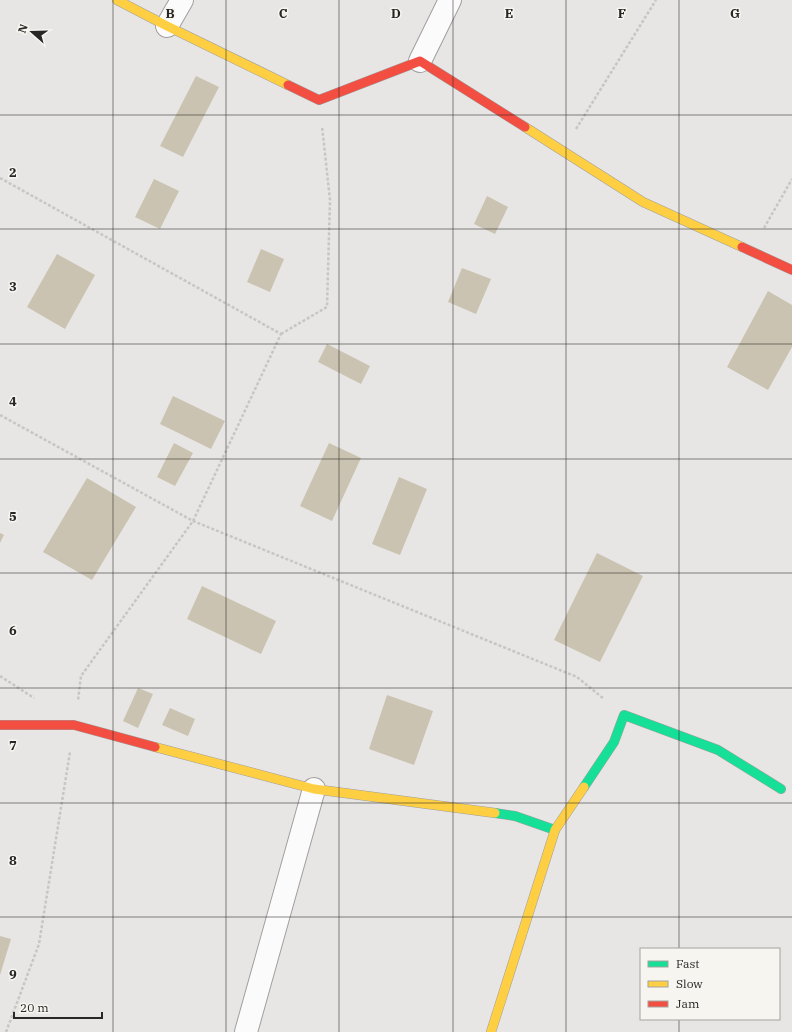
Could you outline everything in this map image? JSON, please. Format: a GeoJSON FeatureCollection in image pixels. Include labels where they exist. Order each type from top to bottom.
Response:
{"type":"FeatureCollection","features":[{"type":"Feature","properties":{"kind":"street"},"geometry":{"type":"LineString","coordinates":[[117,0],[319,100],[420,61],[450,0]]}},
{"type":"Feature","properties":{"kind":"street"},"geometry":{"type":"LineString","coordinates":[[167,26],[182,0]]}},
{"type":"Feature","properties":{"kind":"street"},"geometry":{"type":"LineString","coordinates":[[420,61],[643,202],[792,270]]}},
{"type":"Feature","properties":{"kind":"street"},"geometry":{"type":"LineString","coordinates":[[491,1032],[555,830],[614,742],[624,715],[718,750],[781,789]]}},
{"type":"Feature","properties":{"kind":"street"},"geometry":{"type":"LineString","coordinates":[[0,725],[74,725],[314,788],[515,816],[555,830]]}},
{"type":"Feature","properties":{"kind":"street"},"geometry":{"type":"LineString","coordinates":[[246,1032],[314,788]]}},
{"type":"Feature","properties":{"kind":"path"},"geometry":{"type":"LineString","coordinates":[[562,151],[656,0]]}},
{"type":"Feature","properties":{"kind":"path"},"geometry":{"type":"LineString","coordinates":[[6,1032],[39,944],[81,676],[193,521],[281,334],[327,306],[330,200],[319,100]]}},
{"type":"Feature","properties":{"kind":"path"},"geometry":{"type":"LineString","coordinates":[[0,178],[281,334]]}},
{"type":"Feature","properties":{"kind":"path"},"geometry":{"type":"LineString","coordinates":[[751,251],[792,179]]}},
{"type":"Feature","properties":{"kind":"path"},"geometry":{"type":"LineString","coordinates":[[0,415],[193,521],[577,677],[624,715]]}},
{"type":"Feature","properties":{"kind":"building"},"geometry":{"type":"Polygon","coordinates":[[[196,76],[219,87],[183,157],[160,146],[196,76]]]}},
{"type":"Feature","properties":{"kind":"building"},"geometry":{"type":"Polygon","coordinates":[[[154,179],[179,191],[160,229],[135,217],[154,179]]]}},
{"type":"Feature","properties":{"kind":"building"},"geometry":{"type":"Polygon","coordinates":[[[487,196],[508,207],[495,234],[474,224],[487,196]]]}},
{"type":"Feature","properties":{"kind":"building"},"geometry":{"type":"Polygon","coordinates":[[[261,249],[284,259],[270,292],[247,282],[261,249]]]}},
{"type":"Feature","properties":{"kind":"building"},"geometry":{"type":"Polygon","coordinates":[[[57,254],[95,275],[65,329],[27,307],[57,254]]]}},
{"type":"Feature","properties":{"kind":"building"},"geometry":{"type":"Polygon","coordinates":[[[462,268],[491,279],[476,314],[448,302],[462,268]]]}},
{"type":"Feature","properties":{"kind":"building"},"geometry":{"type":"Polygon","coordinates":[[[768,291],[792,305],[792,347],[768,390],[727,367],[768,291]]]}},
{"type":"Feature","properties":{"kind":"building"},"geometry":{"type":"Polygon","coordinates":[[[327,344],[370,366],[361,384],[318,362],[327,344]]]}},
{"type":"Feature","properties":{"kind":"building"},"geometry":{"type":"Polygon","coordinates":[[[173,396],[225,421],[211,449],[160,424],[173,396]]]}},
{"type":"Feature","properties":{"kind":"building"},"geometry":{"type":"Polygon","coordinates":[[[174,443],[193,453],[175,486],[157,477],[174,443]]]}},
{"type":"Feature","properties":{"kind":"building"},"geometry":{"type":"Polygon","coordinates":[[[329,443],[361,458],[332,521],[300,506],[329,443]]]}},
{"type":"Feature","properties":{"kind":"building"},"geometry":{"type":"Polygon","coordinates":[[[399,477],[427,489],[400,555],[372,544],[399,477]]]}},
{"type":"Feature","properties":{"kind":"building"},"geometry":{"type":"Polygon","coordinates":[[[87,478],[136,507],[92,580],[43,552],[87,478]]]}},
{"type":"Feature","properties":{"kind":"building"},"geometry":{"type":"Polygon","coordinates":[[[0,533],[4,535],[0,543],[0,533]]]}},
{"type":"Feature","properties":{"kind":"building"},"geometry":{"type":"Polygon","coordinates":[[[597,553],[643,576],[600,662],[554,640],[597,553]]]}},
{"type":"Feature","properties":{"kind":"building"},"geometry":{"type":"Polygon","coordinates":[[[202,586],[276,621],[261,654],[187,619],[202,586]]]}},
{"type":"Feature","properties":{"kind":"building"},"geometry":{"type":"Polygon","coordinates":[[[138,688],[153,694],[138,728],[123,721],[138,688]]]}},
{"type":"Feature","properties":{"kind":"building"},"geometry":{"type":"Polygon","coordinates":[[[387,695],[433,711],[414,765],[369,749],[387,695]]]}},
{"type":"Feature","properties":{"kind":"building"},"geometry":{"type":"Polygon","coordinates":[[[170,708],[195,719],[188,736],[162,725],[170,708]]]}},
{"type":"Feature","properties":{"kind":"building"},"geometry":{"type":"Polygon","coordinates":[[[0,936],[11,939],[0,975],[0,936]]]}},
{"type":"Feature","properties":{"kind":"traffic: fast"},"geometry":{"type":"LineString","coordinates":[[584,787],[614,742],[624,715],[718,750],[781,789]]}},
{"type":"Feature","properties":{"kind":"traffic: fast"},"geometry":{"type":"LineString","coordinates":[[495,813],[515,816],[555,830]]}},
{"type":"Feature","properties":{"kind":"traffic: slow"},"geometry":{"type":"LineString","coordinates":[[117,0],[288,85]]}},
{"type":"Feature","properties":{"kind":"traffic: slow"},"geometry":{"type":"LineString","coordinates":[[525,127],[643,202],[742,247]]}},
{"type":"Feature","properties":{"kind":"traffic: slow"},"geometry":{"type":"LineString","coordinates":[[155,747],[314,789],[495,813]]}},
{"type":"Feature","properties":{"kind":"traffic: slow"},"geometry":{"type":"LineString","coordinates":[[491,1032],[555,830],[584,787]]}},
{"type":"Feature","properties":{"kind":"traffic: jam"},"geometry":{"type":"LineString","coordinates":[[288,85],[319,100],[420,61],[525,127]]}},
{"type":"Feature","properties":{"kind":"traffic: jam"},"geometry":{"type":"LineString","coordinates":[[742,247],[792,270]]}},
{"type":"Feature","properties":{"kind":"traffic: jam"},"geometry":{"type":"LineString","coordinates":[[0,725],[74,725],[155,747]]}}]}
